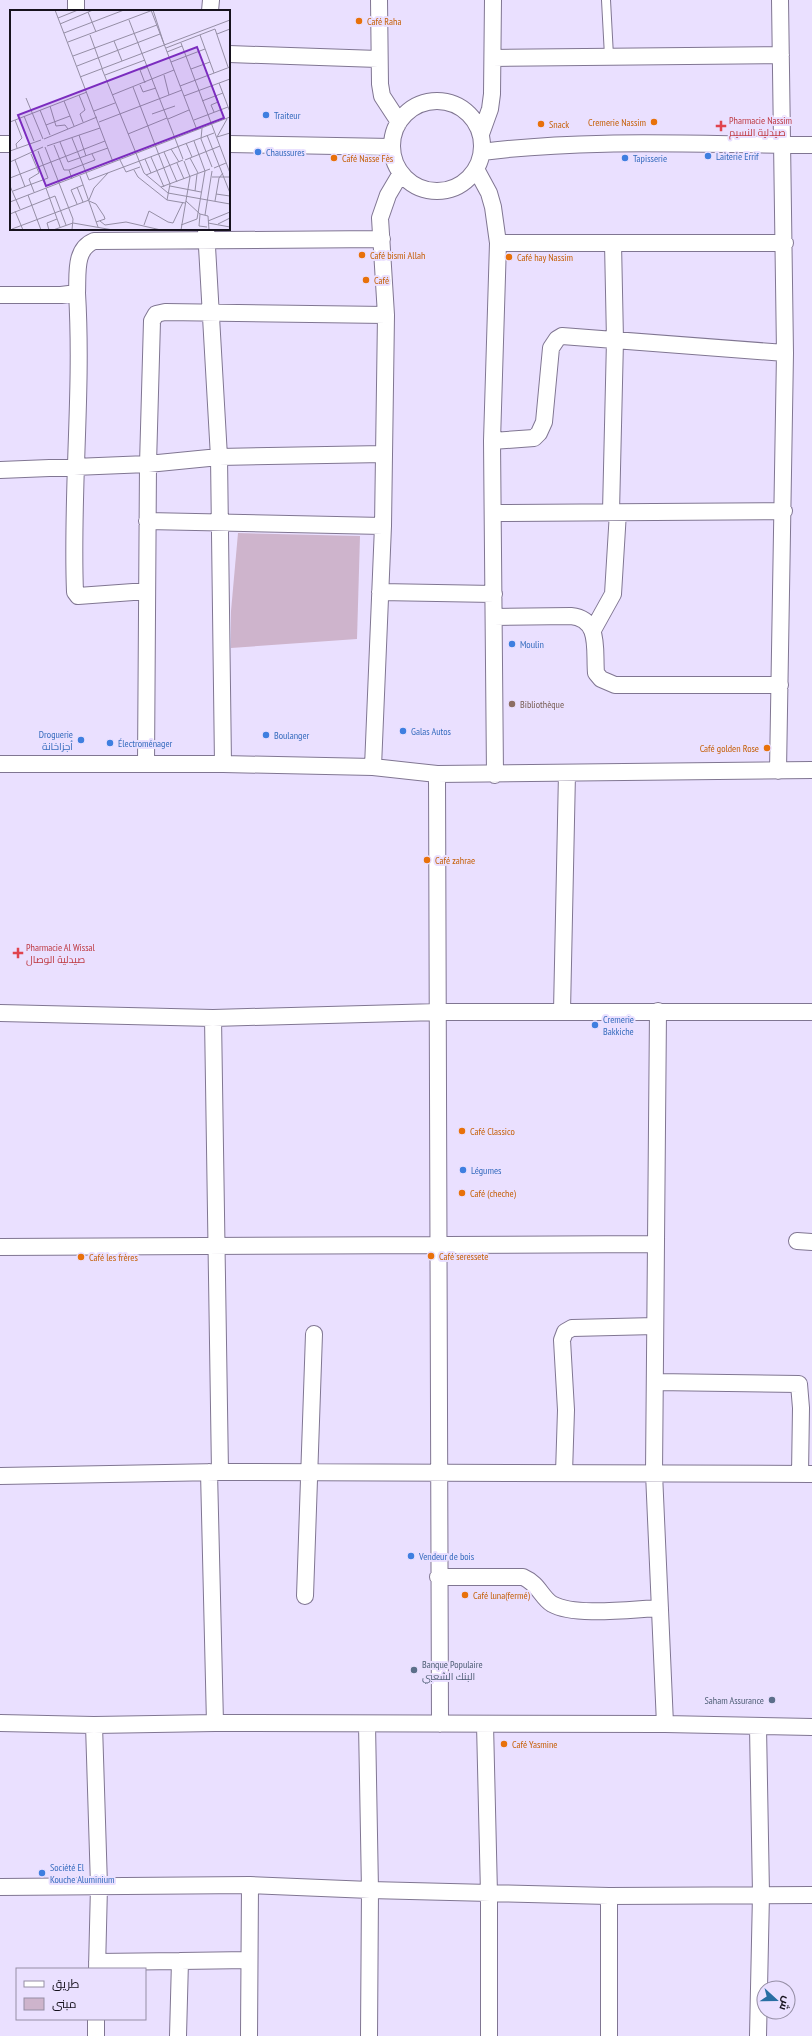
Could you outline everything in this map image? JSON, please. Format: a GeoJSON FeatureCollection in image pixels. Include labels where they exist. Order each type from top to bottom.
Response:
{"type":"FeatureCollection","features":[{"type":"Feature","properties":{"kind":"street"},"geometry":{"type":"LineString","coordinates":[[210,10],[211,0]]}},
{"type":"Feature","properties":{"kind":"street"},"geometry":{"type":"LineString","coordinates":[[379,0],[378,59],[382,96],[399,122]]}},
{"type":"Feature","properties":{"kind":"street"},"geometry":{"type":"LineString","coordinates":[[481,134],[490,108],[493,58],[493,0]]}},
{"type":"Feature","properties":{"kind":"street"},"geometry":{"type":"LineString","coordinates":[[778,771],[784,511],[785,353],[780,0]]}},
{"type":"Feature","properties":{"kind":"street"},"geometry":{"type":"LineString","coordinates":[[230,54],[378,59]]}},
{"type":"Feature","properties":{"kind":"street"},"geometry":{"type":"LineString","coordinates":[[493,58],[781,54]]}},
{"type":"Feature","properties":{"kind":"street"},"geometry":{"type":"LineString","coordinates":[[444,101],[460,106],[474,118],[481,134],[482,152],[476,168],[464,182],[449,189],[431,190],[415,185],[401,173],[391,147],[399,122],[410,109],[426,102],[444,101]]}},
{"type":"Feature","properties":{"kind":"street"},"geometry":{"type":"LineString","coordinates":[[230,144],[391,147]]}},
{"type":"Feature","properties":{"kind":"street"},"geometry":{"type":"LineString","coordinates":[[482,152],[515,147],[563,144],[812,144]]}},
{"type":"Feature","properties":{"kind":"street"},"geometry":{"type":"LineString","coordinates":[[476,168],[489,193],[493,207],[498,243],[492,442],[495,775]]}},
{"type":"Feature","properties":{"kind":"street"},"geometry":{"type":"LineString","coordinates":[[373,768],[383,526],[386,315],[380,218],[383,206],[401,173]]}},
{"type":"Feature","properties":{"kind":"street"},"geometry":{"type":"LineString","coordinates":[[147,591],[83,596],[76,595],[75,467],[79,329],[77,293],[80,256],[86,244],[94,240],[206,234],[382,239]]}},
{"type":"Feature","properties":{"kind":"street"},"geometry":{"type":"LineString","coordinates":[[206,234],[219,458],[223,764]]}},
{"type":"Feature","properties":{"kind":"street"},"geometry":{"type":"LineString","coordinates":[[498,243],[784,242]]}},
{"type":"Feature","properties":{"kind":"street"},"geometry":{"type":"LineString","coordinates":[[593,630],[613,594],[615,512],[615,340],[612,243]]}},
{"type":"Feature","properties":{"kind":"street"},"geometry":{"type":"LineString","coordinates":[[0,295],[62,295],[77,293]]}},
{"type":"Feature","properties":{"kind":"street"},"geometry":{"type":"LineString","coordinates":[[146,764],[147,521],[152,321],[159,312],[386,315]]}},
{"type":"Feature","properties":{"kind":"street"},"geometry":{"type":"LineString","coordinates":[[492,442],[534,438],[542,429],[544,422],[551,348],[557,339],[562,336],[785,353]]}},
{"type":"Feature","properties":{"kind":"street"},"geometry":{"type":"LineString","coordinates":[[0,470],[148,464],[219,458],[384,454]]}},
{"type":"Feature","properties":{"kind":"street"},"geometry":{"type":"LineString","coordinates":[[493,512],[784,511]]}},
{"type":"Feature","properties":{"kind":"street"},"geometry":{"type":"LineString","coordinates":[[147,521],[221,524],[383,526]]}},
{"type":"Feature","properties":{"kind":"street"},"geometry":{"type":"LineString","coordinates":[[380,592],[494,594]]}},
{"type":"Feature","properties":{"kind":"street"},"geometry":{"type":"LineString","coordinates":[[494,618],[580,617],[587,621],[593,630],[596,673],[601,679],[614,685],[780,685]]}},
{"type":"Feature","properties":{"kind":"street"},"geometry":{"type":"LineString","coordinates":[[0,764],[223,764],[373,768],[437,774],[495,775],[812,770]]}},
{"type":"Feature","properties":{"kind":"street"},"geometry":{"type":"LineString","coordinates":[[562,1011],[567,773]]}},
{"type":"Feature","properties":{"kind":"street"},"geometry":{"type":"LineString","coordinates":[[437,774],[439,1012],[437,1472],[440,1724]]}},
{"type":"Feature","properties":{"kind":"street"},"geometry":{"type":"LineString","coordinates":[[658,1011],[654,1474],[665,1724]]}},
{"type":"Feature","properties":{"kind":"street"},"geometry":{"type":"LineString","coordinates":[[0,1013],[214,1018],[439,1012],[812,1012]]}},
{"type":"Feature","properties":{"kind":"street"},"geometry":{"type":"LineString","coordinates":[[214,1018],[216,1245],[214,1472],[215,1723]]}},
{"type":"Feature","properties":{"kind":"street"},"geometry":{"type":"LineString","coordinates":[[0,1247],[655,1244]]}},
{"type":"Feature","properties":{"kind":"street"},"geometry":{"type":"LineString","coordinates":[[564,1473],[566,1410],[562,1340],[565,1332],[572,1328],[655,1326]]}},
{"type":"Feature","properties":{"kind":"street"},"geometry":{"type":"LineString","coordinates":[[305,1596],[314,1334]]}},
{"type":"Feature","properties":{"kind":"street"},"geometry":{"type":"LineString","coordinates":[[0,1476],[214,1472],[806,1474],[799,1384],[654,1382]]}},
{"type":"Feature","properties":{"kind":"street"},"geometry":{"type":"LineString","coordinates":[[438,1577],[523,1577],[533,1582],[551,1603],[564,1609],[602,1611],[660,1608]]}},
{"type":"Feature","properties":{"kind":"street"},"geometry":{"type":"LineString","coordinates":[[0,1724],[665,1724],[812,1727]]}},
{"type":"Feature","properties":{"kind":"street"},"geometry":{"type":"LineString","coordinates":[[367,1724],[370,1890],[369,2036]]}},
{"type":"Feature","properties":{"kind":"street"},"geometry":{"type":"LineString","coordinates":[[485,1724],[489,1894],[489,2036]]}},
{"type":"Feature","properties":{"kind":"street"},"geometry":{"type":"LineString","coordinates":[[94,1725],[99,1886],[96,1966],[180,1961],[249,1960]]}},
{"type":"Feature","properties":{"kind":"street"},"geometry":{"type":"LineString","coordinates":[[758,1727],[761,1894],[758,2036]]}},
{"type":"Feature","properties":{"kind":"street"},"geometry":{"type":"LineString","coordinates":[[249,2036],[250,1885]]}},
{"type":"Feature","properties":{"kind":"street"},"geometry":{"type":"LineString","coordinates":[[0,1887],[250,1885],[489,1894],[609,1896],[761,1894],[812,1895]]}},
{"type":"Feature","properties":{"kind":"street"},"geometry":{"type":"LineString","coordinates":[[609,1896],[609,2036]]}},
{"type":"Feature","properties":{"kind":"street"},"geometry":{"type":"LineString","coordinates":[[178,2036],[180,1961]]}},
{"type":"Feature","properties":{"kind":"street"},"geometry":{"type":"LineString","coordinates":[[96,2020],[96,2036]]}},
{"type":"Feature","properties":{"kind":"lane"},"geometry":{"type":"LineString","coordinates":[[606,0],[609,56]]}},
{"type":"Feature","properties":{"kind":"building"},"geometry":{"type":"Polygon","coordinates":[[[238,533],[360,536],[357,639],[231,648],[231,611],[238,533]]]}},
{"type":"Feature","properties":{"kind":"place","name":"Café Raha"},"geometry":{"type":"Point","coordinates":[359,21]}},
{"type":"Feature","properties":{"kind":"place","name":"Traiteur"},"geometry":{"type":"Point","coordinates":[266,115]}},
{"type":"Feature","properties":{"kind":"place","name":"Cremerie Nassim"},"geometry":{"type":"Point","coordinates":[654,122]}},
{"type":"Feature","properties":{"kind":"place","name":"Snack"},"geometry":{"type":"Point","coordinates":[541,124]}},
{"type":"Feature","properties":{"kind":"place","name":"Pharmacie Nassim صيدلية النسيم"},"geometry":{"type":"Point","coordinates":[721,126]}},
{"type":"Feature","properties":{"kind":"place","name":"Chaussures"},"geometry":{"type":"Point","coordinates":[258,152]}},
{"type":"Feature","properties":{"kind":"place","name":"Laiterie Errif"},"geometry":{"type":"Point","coordinates":[708,156]}},
{"type":"Feature","properties":{"kind":"place","name":"Café Nasse Fès"},"geometry":{"type":"Point","coordinates":[334,158]}},
{"type":"Feature","properties":{"kind":"place","name":"Tapisserie"},"geometry":{"type":"Point","coordinates":[625,158]}},
{"type":"Feature","properties":{"kind":"place","name":"Café bismi Allah"},"geometry":{"type":"Point","coordinates":[362,255]}},
{"type":"Feature","properties":{"kind":"place","name":"Café hay Nassim"},"geometry":{"type":"Point","coordinates":[509,257]}},
{"type":"Feature","properties":{"kind":"place","name":"Café"},"geometry":{"type":"Point","coordinates":[366,280]}},
{"type":"Feature","properties":{"kind":"place","name":"Moulin"},"geometry":{"type":"Point","coordinates":[512,644]}},
{"type":"Feature","properties":{"kind":"place","name":"Bibliothèque"},"geometry":{"type":"Point","coordinates":[512,704]}},
{"type":"Feature","properties":{"kind":"place","name":"Galas Autos"},"geometry":{"type":"Point","coordinates":[403,731]}},
{"type":"Feature","properties":{"kind":"place","name":"Boulanger"},"geometry":{"type":"Point","coordinates":[266,735]}},
{"type":"Feature","properties":{"kind":"place","name":"Droguerie أجزاخانة"},"geometry":{"type":"Point","coordinates":[81,740]}},
{"type":"Feature","properties":{"kind":"place","name":"Électroménager"},"geometry":{"type":"Point","coordinates":[110,743]}},
{"type":"Feature","properties":{"kind":"place","name":"Café golden Rose"},"geometry":{"type":"Point","coordinates":[767,748]}},
{"type":"Feature","properties":{"kind":"place","name":"Café zahrae"},"geometry":{"type":"Point","coordinates":[427,860]}},
{"type":"Feature","properties":{"kind":"place","name":"Pharmacie Al Wissal صيدلية الوصال"},"geometry":{"type":"Point","coordinates":[18,953]}},
{"type":"Feature","properties":{"kind":"place","name":"Cremerie Bakkiche"},"geometry":{"type":"Point","coordinates":[595,1025]}},
{"type":"Feature","properties":{"kind":"place","name":"Café Classico"},"geometry":{"type":"Point","coordinates":[462,1131]}},
{"type":"Feature","properties":{"kind":"place","name":"Légumes"},"geometry":{"type":"Point","coordinates":[463,1170]}},
{"type":"Feature","properties":{"kind":"place","name":"Café (cheche)"},"geometry":{"type":"Point","coordinates":[462,1193]}},
{"type":"Feature","properties":{"kind":"place","name":"Café seressete"},"geometry":{"type":"Point","coordinates":[431,1256]}},
{"type":"Feature","properties":{"kind":"place","name":"Café les frères"},"geometry":{"type":"Point","coordinates":[81,1257]}},
{"type":"Feature","properties":{"kind":"place","name":"Vendeur de bois"},"geometry":{"type":"Point","coordinates":[411,1556]}},
{"type":"Feature","properties":{"kind":"place","name":"Café luna(fermé)"},"geometry":{"type":"Point","coordinates":[465,1595]}},
{"type":"Feature","properties":{"kind":"place","name":"Banque Populaire البنك الشعبي"},"geometry":{"type":"Point","coordinates":[414,1670]}},
{"type":"Feature","properties":{"kind":"place","name":"Saham Assurance"},"geometry":{"type":"Point","coordinates":[772,1700]}},
{"type":"Feature","properties":{"kind":"place","name":"Café Yasmine"},"geometry":{"type":"Point","coordinates":[504,1744]}},
{"type":"Feature","properties":{"kind":"place","name":"Société El Kouche Aluminium"},"geometry":{"type":"Point","coordinates":[42,1873]}}]}
